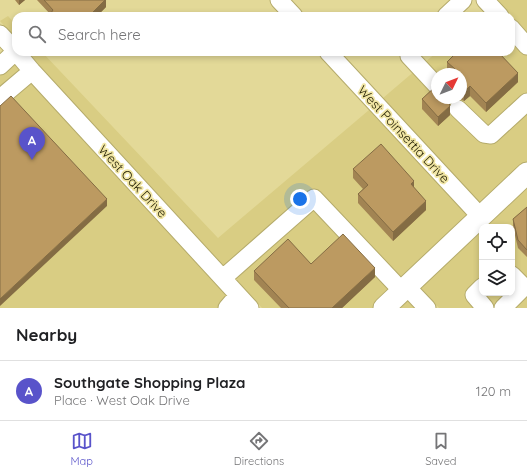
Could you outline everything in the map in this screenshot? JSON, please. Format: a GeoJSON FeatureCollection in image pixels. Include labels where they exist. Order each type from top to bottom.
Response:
{"type":"FeatureCollection","features":[{"type":"Feature","properties":{"kind":"main road"},"geometry":{"type":"LineString","coordinates":[[384,308],[527,174]]}},
{"type":"Feature","properties":{"kind":"street"},"geometry":{"type":"LineString","coordinates":[[279,0],[290,12]]}},
{"type":"Feature","properties":{"kind":"street"},"geometry":{"type":"LineString","coordinates":[[450,12],[463,0]]}},
{"type":"Feature","properties":{"kind":"street"},"geometry":{"type":"LineString","coordinates":[[485,0],[496,12]]}},
{"type":"Feature","properties":{"kind":"street"},"geometry":{"type":"LineString","coordinates":[[515,32],[527,46]]}},
{"type":"Feature","properties":{"kind":"street","name":"West Oak Drive"},"geometry":{"type":"LineString","coordinates":[[0,34],[12,48]]}},
{"type":"Feature","properties":{"kind":"street"},"geometry":{"type":"LineString","coordinates":[[0,66],[12,56]]}},
{"type":"Feature","properties":{"kind":"street","name":"West Oak Drive"},"geometry":{"type":"LineString","coordinates":[[19,56],[250,308]]}},
{"type":"Feature","properties":{"kind":"street","name":"West Poinsettia Drive"},"geometry":{"type":"LineString","coordinates":[[332,56],[481,217]]}},
{"type":"Feature","properties":{"kind":"street"},"geometry":{"type":"LineString","coordinates":[[409,56],[431,80]]}},
{"type":"Feature","properties":{"kind":"street"},"geometry":{"type":"LineString","coordinates":[[0,98],[32,71]]}},
{"type":"Feature","properties":{"kind":"street"},"geometry":{"type":"LineString","coordinates":[[458,109],[484,134],[492,135],[527,102]]}},
{"type":"Feature","properties":{"kind":"street"},"geometry":{"type":"LineString","coordinates":[[223,278],[314,198],[405,289],[427,308]]}},
{"type":"Feature","properties":{"kind":"street"},"geometry":{"type":"LineString","coordinates":[[503,308],[524,287],[515,277]]}},
{"type":"Feature","properties":{"kind":"street"},"geometry":{"type":"LineString","coordinates":[[479,290],[474,295],[485,308]]}},
{"type":"Feature","properties":{"kind":"street"},"geometry":{"type":"LineString","coordinates":[[227,308],[238,295]]}},
{"type":"Feature","properties":{"kind":"shaded area"},"geometry":{"type":"Polygon","coordinates":[[[499,0],[527,0],[527,163],[482,205],[383,98],[432,56],[515,56],[515,12],[485,12],[499,0]]]}},
{"type":"Feature","properties":{"kind":"shaded area"},"geometry":{"type":"Polygon","coordinates":[[[8,16],[12,20],[12,34],[0,21],[8,16]]]}},
{"type":"Feature","properties":{"kind":"shaded area"},"geometry":{"type":"Polygon","coordinates":[[[31,56],[46,56],[218,238],[369,110],[470,217],[373,308],[262,308],[31,56]]]}},
{"type":"Feature","properties":{"kind":"shaded area"},"geometry":{"type":"Polygon","coordinates":[[[14,63],[238,308],[0,308],[0,76],[14,63]]]}},
{"type":"Feature","properties":{"kind":"shaded area"},"geometry":{"type":"Polygon","coordinates":[[[527,184],[527,308],[439,308],[419,286],[479,229],[479,296],[515,296],[515,224],[485,224],[527,184]]]}},
{"type":"Feature","properties":{"kind":"shaded area"},"geometry":{"type":"Polygon","coordinates":[[[406,298],[415,308],[396,308],[406,298]]]}},
{"type":"Feature","properties":{"kind":"building"},"geometry":{"type":"Polygon","coordinates":[[[44,0],[105,0],[93,12],[52,12],[53,10],[44,0]]]}},
{"type":"Feature","properties":{"kind":"building"},"geometry":{"type":"Polygon","coordinates":[[[453,56],[502,56],[518,73],[486,103],[470,86],[467,89],[467,68],[454,68],[447,62],[453,56]]]}},
{"type":"Feature","properties":{"kind":"building"},"geometry":{"type":"Polygon","coordinates":[[[431,91],[431,104],[450,104],[450,106],[438,117],[422,99],[431,91]]]}},
{"type":"Feature","properties":{"kind":"building"},"geometry":{"type":"Polygon","coordinates":[[[11,96],[107,199],[0,299],[0,106],[11,96]]]}},
{"type":"Feature","properties":{"kind":"building"},"geometry":{"type":"Polygon","coordinates":[[[381,144],[414,181],[411,184],[426,201],[393,232],[358,194],[368,185],[353,169],[381,144]]]}},
{"type":"Feature","properties":{"kind":"building"},"geometry":{"type":"Polygon","coordinates":[[[527,207],[527,250],[518,240],[513,219],[527,207]]]}},
{"type":"Feature","properties":{"kind":"building"},"geometry":{"type":"Polygon","coordinates":[[[343,234],[375,268],[332,308],[289,308],[254,271],[288,239],[311,264],[343,234]]]}},
{"type":"Feature","properties":{"kind":"place","name":"Southgate Shopping Plaza"},"geometry":{"type":"Point","coordinates":[32,160]}}]}
